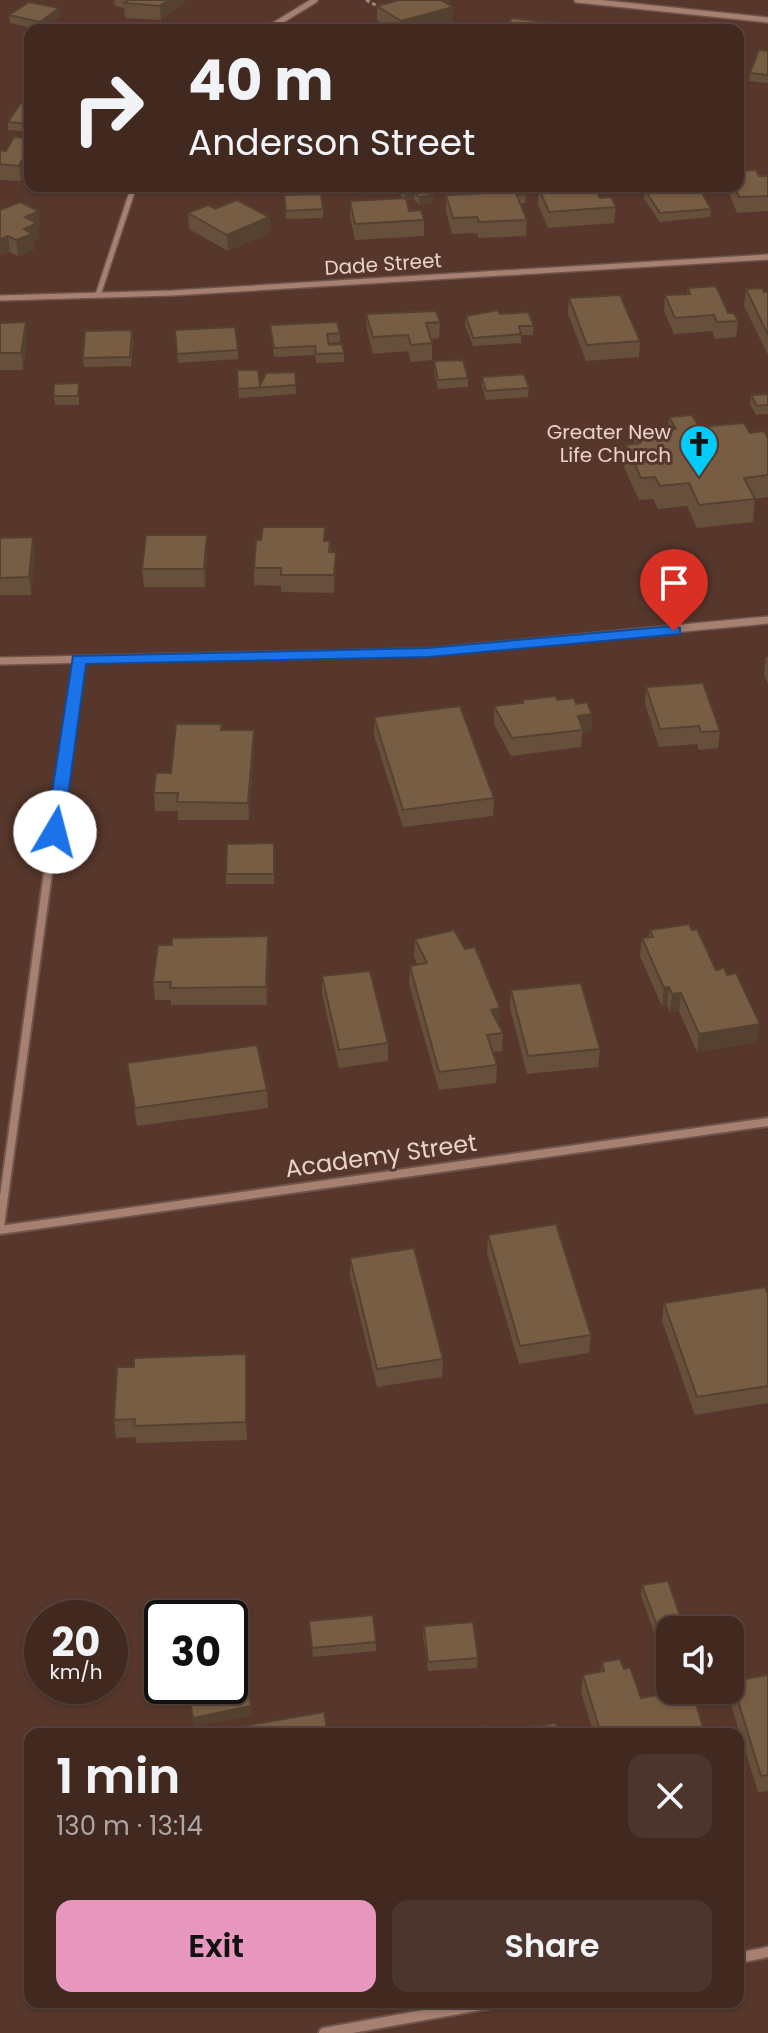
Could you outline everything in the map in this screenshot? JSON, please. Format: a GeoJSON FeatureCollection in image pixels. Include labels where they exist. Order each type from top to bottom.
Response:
{"type":"FeatureCollection","features":[{"type":"Feature","properties":{"kind":"street"},"geometry":{"type":"LineString","coordinates":[[276,24],[315,0]]}},
{"type":"Feature","properties":{"kind":"street"},"geometry":{"type":"LineString","coordinates":[[577,0],[768,20]]}},
{"type":"Feature","properties":{"kind":"street"},"geometry":{"type":"LineString","coordinates":[[98,295],[132,192]]}},
{"type":"Feature","properties":{"kind":"street","name":"Dade Street"},"geometry":{"type":"LineString","coordinates":[[0,298],[768,257]]}},
{"type":"Feature","properties":{"kind":"street"},"geometry":{"type":"LineString","coordinates":[[0,661],[428,652],[768,620]]}},
{"type":"Feature","properties":{"kind":"street"},"geometry":{"type":"LineString","coordinates":[[0,1228],[30,989],[79,659]]}},
{"type":"Feature","properties":{"kind":"street","name":"Academy Street"},"geometry":{"type":"LineString","coordinates":[[0,1228],[768,1122]]}},
{"type":"Feature","properties":{"kind":"street"},"geometry":{"type":"LineString","coordinates":[[744,1957],[768,1952]]}},
{"type":"Feature","properties":{"kind":"street"},"geometry":{"type":"LineString","coordinates":[[324,2033],[464,2008]]}},
{"type":"Feature","properties":{"kind":"path"},"geometry":{"type":"LineString","coordinates":[[366,0],[386,11]]}},
{"type":"Feature","properties":{"kind":"building"},"geometry":{"type":"Polygon","coordinates":[[[128,0],[168,0],[160,6],[124,3],[128,0]]]}},
{"type":"Feature","properties":{"kind":"building"},"geometry":{"type":"Polygon","coordinates":[[[399,0],[441,0],[453,7],[401,21],[377,6],[399,0]]]}},
{"type":"Feature","properties":{"kind":"building"},"geometry":{"type":"Polygon","coordinates":[[[29,2],[59,8],[40,22],[9,15],[29,2]]]}},
{"type":"Feature","properties":{"kind":"building"},"geometry":{"type":"Polygon","coordinates":[[[512,18],[565,24],[508,24],[512,18]]]}},
{"type":"Feature","properties":{"kind":"building"},"geometry":{"type":"Polygon","coordinates":[[[759,50],[768,51],[768,75],[750,73],[759,50]]]}},
{"type":"Feature","properties":{"kind":"building"},"geometry":{"type":"Polygon","coordinates":[[[23,100],[24,100],[24,123],[8,122],[23,100]]]}},
{"type":"Feature","properties":{"kind":"building"},"geometry":{"type":"Polygon","coordinates":[[[14,137],[24,138],[24,160],[19,166],[0,164],[0,150],[6,151],[14,137]]]}},
{"type":"Feature","properties":{"kind":"building"},"geometry":{"type":"Polygon","coordinates":[[[756,170],[759,176],[768,176],[768,196],[739,197],[737,192],[744,192],[744,171],[756,170]]]}},
{"type":"Feature","properties":{"kind":"building"},"geometry":{"type":"Polygon","coordinates":[[[415,192],[431,192],[433,195],[419,197],[415,192]]]}},
{"type":"Feature","properties":{"kind":"building"},"geometry":{"type":"Polygon","coordinates":[[[456,192],[504,192],[456,194],[456,192]]]}},
{"type":"Feature","properties":{"kind":"building"},"geometry":{"type":"Polygon","coordinates":[[[540,192],[597,192],[600,198],[611,197],[616,207],[549,212],[540,192]]]}},
{"type":"Feature","properties":{"kind":"building"},"geometry":{"type":"Polygon","coordinates":[[[646,192],[702,192],[711,209],[660,213],[646,192]]]}},
{"type":"Feature","properties":{"kind":"building"},"geometry":{"type":"Polygon","coordinates":[[[516,193],[527,220],[479,222],[477,217],[453,218],[446,195],[516,193]]]}},
{"type":"Feature","properties":{"kind":"building"},"geometry":{"type":"Polygon","coordinates":[[[321,194],[323,209],[286,211],[284,195],[321,194]]]}},
{"type":"Feature","properties":{"kind":"building"},"geometry":{"type":"Polygon","coordinates":[[[406,198],[409,211],[421,210],[424,220],[355,224],[350,201],[406,198]]]}},
{"type":"Feature","properties":{"kind":"building"},"geometry":{"type":"Polygon","coordinates":[[[237,200],[269,217],[227,235],[188,213],[208,205],[215,209],[237,200]]]}},
{"type":"Feature","properties":{"kind":"building"},"geometry":{"type":"Polygon","coordinates":[[[20,202],[39,211],[25,217],[37,223],[24,229],[32,234],[16,240],[8,236],[0,239],[0,210],[20,202]]]}},
{"type":"Feature","properties":{"kind":"building"},"geometry":{"type":"Polygon","coordinates":[[[716,286],[728,313],[734,313],[738,321],[717,322],[714,315],[675,318],[665,295],[690,294],[688,288],[716,286]]]}},
{"type":"Feature","properties":{"kind":"building"},"geometry":{"type":"Polygon","coordinates":[[[762,288],[768,292],[768,335],[746,289],[762,288]]]}},
{"type":"Feature","properties":{"kind":"building"},"geometry":{"type":"Polygon","coordinates":[[[620,295],[640,341],[587,345],[569,298],[620,295]]]}},
{"type":"Feature","properties":{"kind":"building"},"geometry":{"type":"Polygon","coordinates":[[[498,310],[500,314],[528,312],[534,326],[519,326],[521,334],[473,338],[466,316],[498,310]]]}},
{"type":"Feature","properties":{"kind":"building"},"geometry":{"type":"Polygon","coordinates":[[[436,311],[440,322],[426,323],[432,343],[411,345],[408,335],[373,337],[366,314],[436,311]]]}},
{"type":"Feature","properties":{"kind":"building"},"geometry":{"type":"Polygon","coordinates":[[[26,322],[21,353],[0,353],[0,323],[26,322]]]}},
{"type":"Feature","properties":{"kind":"building"},"geometry":{"type":"Polygon","coordinates":[[[337,322],[340,333],[327,334],[329,345],[342,344],[344,353],[316,354],[315,346],[274,348],[270,325],[337,322]]]}},
{"type":"Feature","properties":{"kind":"building"},"geometry":{"type":"Polygon","coordinates":[[[235,327],[238,350],[177,354],[175,330],[235,327]]]}},
{"type":"Feature","properties":{"kind":"building"},"geometry":{"type":"Polygon","coordinates":[[[132,330],[130,357],[83,358],[85,331],[132,330]]]}},
{"type":"Feature","properties":{"kind":"building"},"geometry":{"type":"Polygon","coordinates":[[[463,360],[468,378],[438,380],[434,361],[463,360]]]}},
{"type":"Feature","properties":{"kind":"building"},"geometry":{"type":"Polygon","coordinates":[[[237,370],[258,370],[260,386],[266,373],[295,372],[296,385],[238,389],[237,370]]]}},
{"type":"Feature","properties":{"kind":"building"},"geometry":{"type":"Polygon","coordinates":[[[524,374],[529,388],[486,391],[482,377],[524,374]]]}},
{"type":"Feature","properties":{"kind":"building"},"geometry":{"type":"Polygon","coordinates":[[[79,383],[78,396],[54,396],[54,384],[79,383]]]}},
{"type":"Feature","properties":{"kind":"building"},"geometry":{"type":"Polygon","coordinates":[[[768,394],[768,405],[757,406],[751,395],[768,394]]]}},
{"type":"Feature","properties":{"kind":"building","name":"Greater New Life Church"},"geometry":{"type":"Polygon","coordinates":[[[692,415],[699,427],[744,423],[750,433],[764,431],[768,438],[768,475],[744,478],[755,499],[699,505],[689,483],[660,486],[655,477],[641,478],[626,445],[640,443],[635,433],[676,429],[669,417],[692,415]]]}},
{"type":"Feature","properties":{"kind":"building"},"geometry":{"type":"Polygon","coordinates":[[[263,527],[325,527],[324,541],[330,541],[329,552],[336,552],[334,575],[281,575],[281,568],[254,568],[256,540],[261,540],[263,527]]]}},
{"type":"Feature","properties":{"kind":"building"},"geometry":{"type":"Polygon","coordinates":[[[146,535],[207,535],[204,569],[142,569],[146,535]]]}},
{"type":"Feature","properties":{"kind":"building"},"geometry":{"type":"Polygon","coordinates":[[[33,537],[29,577],[0,578],[0,538],[33,537]]]}},
{"type":"Feature","properties":{"kind":"building"},"geometry":{"type":"Polygon","coordinates":[[[703,683],[720,731],[701,732],[699,726],[660,729],[646,687],[703,683]]]}},
{"type":"Feature","properties":{"kind":"building"},"geometry":{"type":"Polygon","coordinates":[[[556,696],[557,700],[574,698],[576,704],[587,702],[592,714],[578,716],[583,730],[512,738],[494,706],[523,703],[522,700],[556,696]]]}},
{"type":"Feature","properties":{"kind":"building"},"geometry":{"type":"Polygon","coordinates":[[[460,706],[494,798],[403,810],[374,717],[460,706]]]}},
{"type":"Feature","properties":{"kind":"building"},"geometry":{"type":"Polygon","coordinates":[[[176,724],[222,724],[221,730],[254,730],[248,803],[177,802],[178,793],[154,793],[156,773],[171,773],[176,724]]]}},
{"type":"Feature","properties":{"kind":"building"},"geometry":{"type":"Polygon","coordinates":[[[274,843],[274,874],[226,874],[227,844],[274,843]]]}},
{"type":"Feature","properties":{"kind":"building"},"geometry":{"type":"Polygon","coordinates":[[[689,924],[692,930],[697,929],[716,970],[724,968],[727,975],[736,973],[760,1024],[699,1034],[681,993],[672,994],[669,987],[664,988],[642,938],[653,937],[650,930],[689,924]]]}},
{"type":"Feature","properties":{"kind":"building"},"geometry":{"type":"Polygon","coordinates":[[[454,930],[465,949],[475,947],[500,1008],[491,1010],[503,1033],[487,1035],[497,1065],[439,1072],[410,966],[427,963],[415,939],[454,930]]]}},
{"type":"Feature","properties":{"kind":"building"},"geometry":{"type":"Polygon","coordinates":[[[268,936],[266,987],[170,988],[171,982],[153,982],[158,945],[172,945],[172,938],[268,936]]]}},
{"type":"Feature","properties":{"kind":"building"},"geometry":{"type":"Polygon","coordinates":[[[370,971],[388,1043],[339,1050],[322,976],[370,971]]]}},
{"type":"Feature","properties":{"kind":"building"},"geometry":{"type":"Polygon","coordinates":[[[581,983],[600,1049],[528,1056],[511,990],[581,983]]]}},
{"type":"Feature","properties":{"kind":"building"},"geometry":{"type":"Polygon","coordinates":[[[257,1045],[267,1090],[135,1108],[127,1063],[257,1045]]]}},
{"type":"Feature","properties":{"kind":"building"},"geometry":{"type":"Polygon","coordinates":[[[556,1224],[591,1335],[520,1346],[488,1235],[556,1224]]]}},
{"type":"Feature","properties":{"kind":"building"},"geometry":{"type":"Polygon","coordinates":[[[414,1248],[443,1359],[377,1369],[350,1258],[414,1248]]]}},
{"type":"Feature","properties":{"kind":"building"},"geometry":{"type":"Polygon","coordinates":[[[765,1287],[768,1294],[768,1386],[697,1397],[664,1303],[765,1287]]]}},
{"type":"Feature","properties":{"kind":"building"},"geometry":{"type":"Polygon","coordinates":[[[246,1354],[246,1422],[134,1426],[135,1419],[114,1420],[117,1367],[134,1367],[134,1358],[246,1354]]]}},
{"type":"Feature","properties":{"kind":"building"},"geometry":{"type":"Polygon","coordinates":[[[668,1581],[680,1616],[656,1616],[656,1623],[642,1585],[668,1581]]]}},
{"type":"Feature","properties":{"kind":"building"},"geometry":{"type":"Polygon","coordinates":[[[373,1615],[376,1642],[312,1648],[309,1621],[373,1615]]]}},
{"type":"Feature","properties":{"kind":"building"},"geometry":{"type":"Polygon","coordinates":[[[473,1622],[478,1658],[428,1662],[424,1626],[473,1622]]]}},
{"type":"Feature","properties":{"kind":"building"},"geometry":{"type":"Polygon","coordinates":[[[620,1659],[624,1669],[630,1667],[641,1698],[656,1695],[656,1704],[696,1704],[703,1728],[599,1728],[583,1675],[604,1671],[602,1662],[620,1659]]]}},
{"type":"Feature","properties":{"kind":"building"},"geometry":{"type":"Polygon","coordinates":[[[768,1675],[768,1775],[761,1776],[739,1704],[744,1704],[744,1679],[768,1675]]]}},
{"type":"Feature","properties":{"kind":"building"},"geometry":{"type":"Polygon","coordinates":[[[248,1690],[251,1706],[193,1718],[190,1704],[248,1704],[248,1690]]]}},
{"type":"Feature","properties":{"kind":"building"},"geometry":{"type":"Polygon","coordinates":[[[324,1712],[327,1728],[232,1728],[324,1712]]]}},
{"type":"Feature","properties":{"kind":"building"},"geometry":{"type":"Polygon","coordinates":[[[556,1723],[557,1728],[522,1728],[556,1723]]]}},
{"type":"Feature","properties":{"kind":"place","name":"Greater New Life Church"},"geometry":{"type":"Point","coordinates":[699,478]}},
{"type":"Feature","properties":{"kind":"route"},"geometry":{"type":"LineString","coordinates":[[55,832],[79,659],[428,652],[674,631]]}}]}
